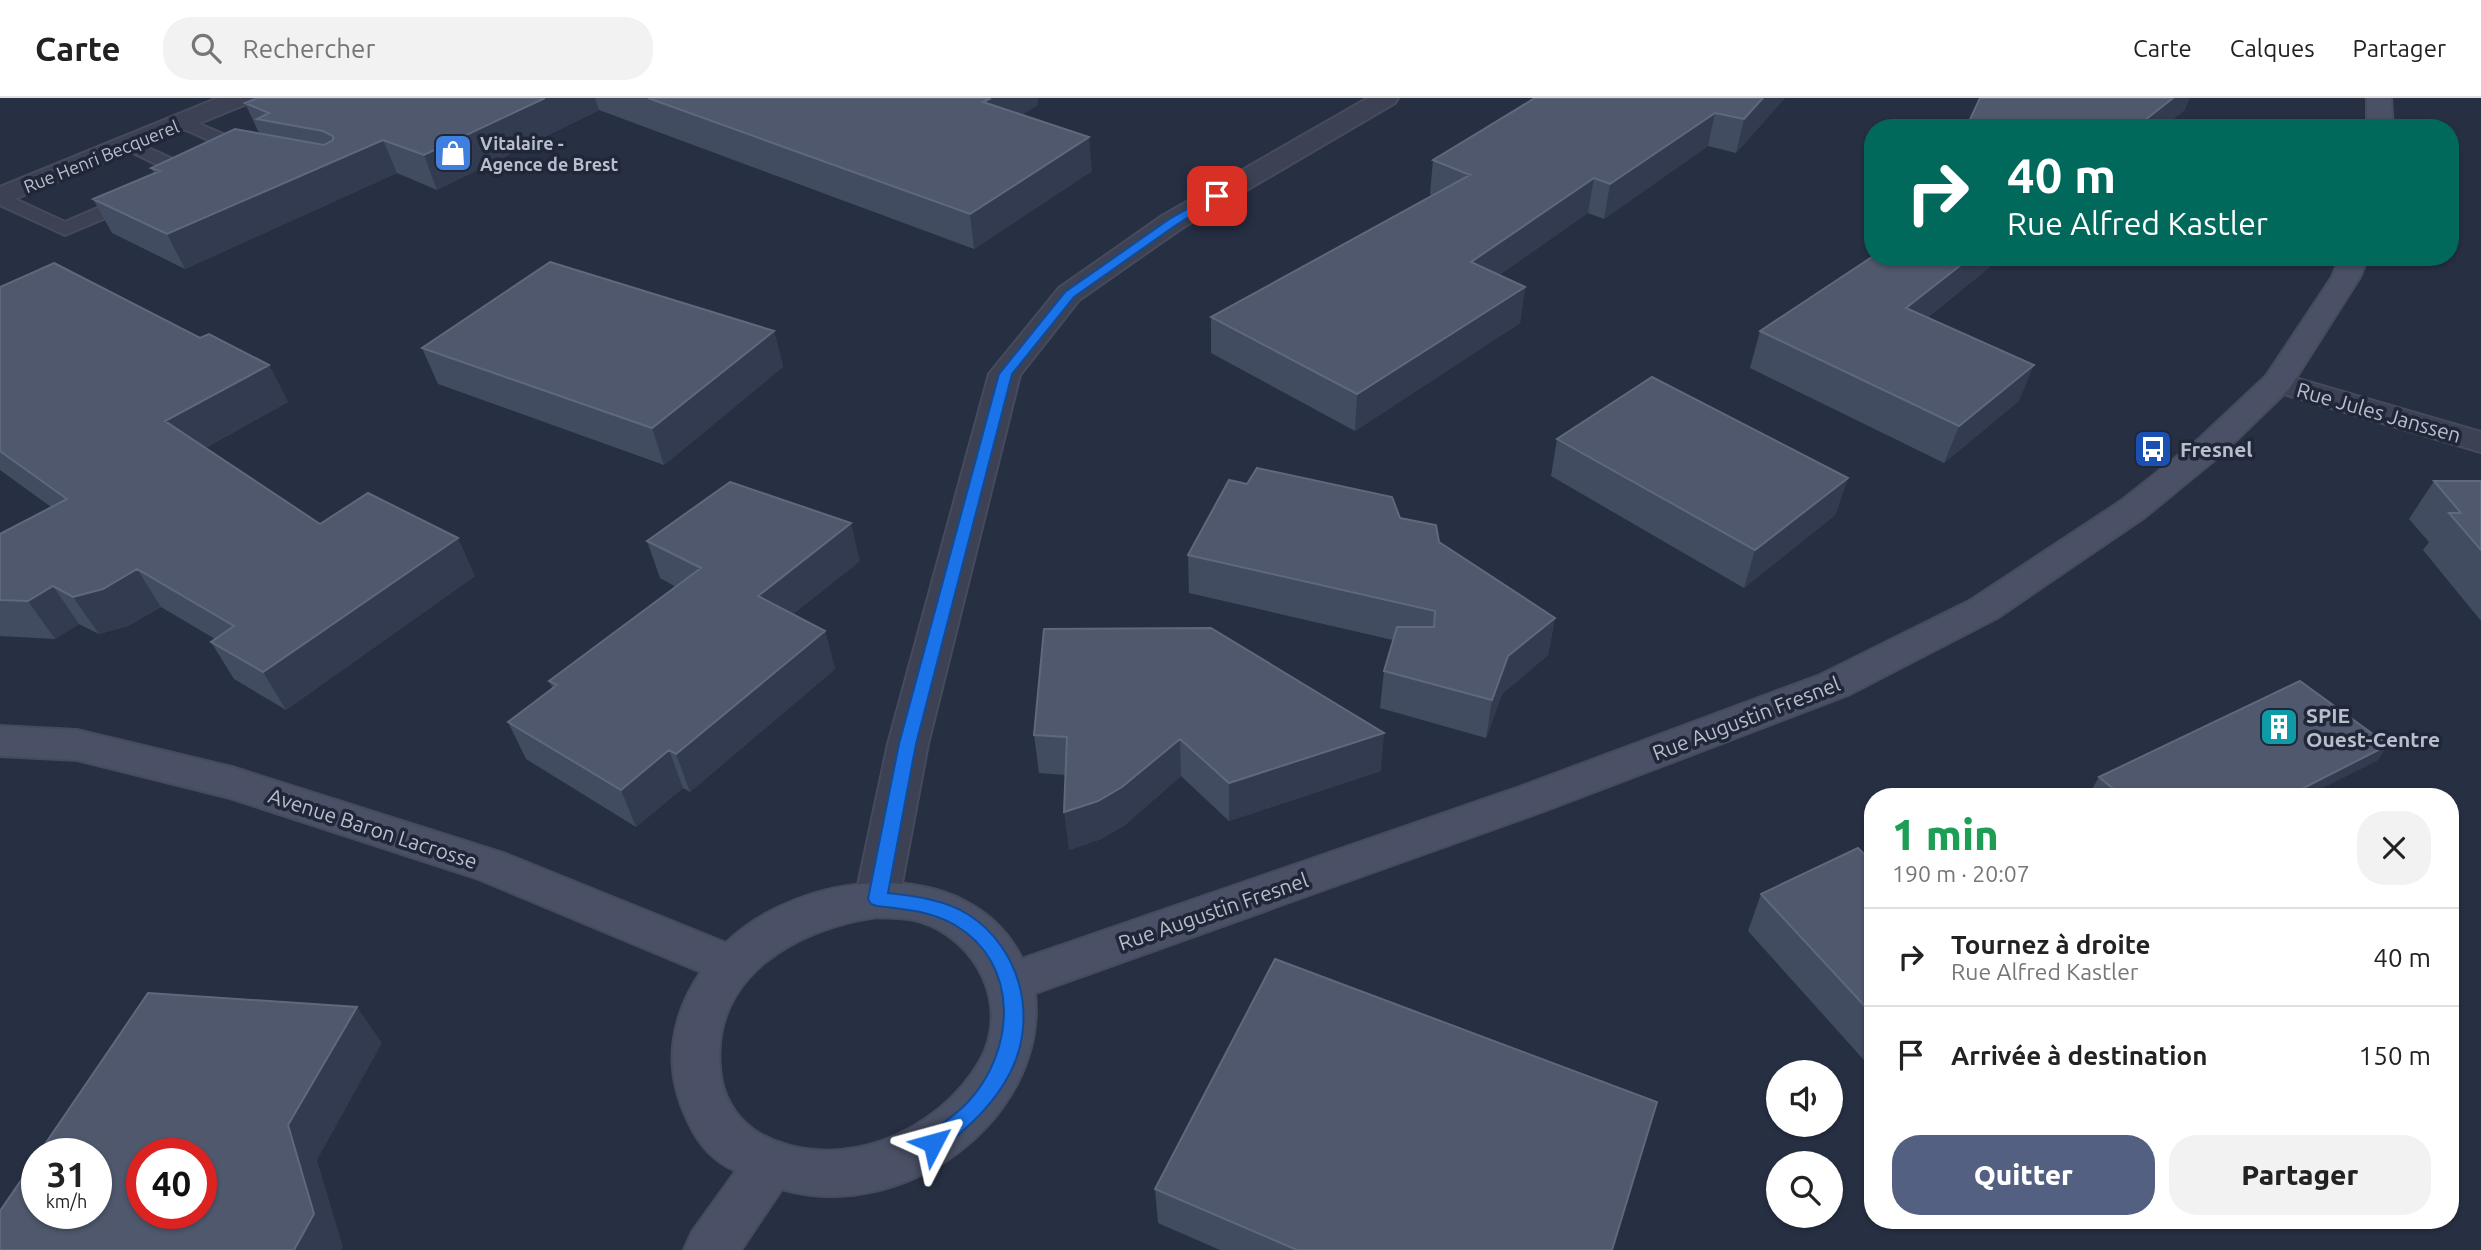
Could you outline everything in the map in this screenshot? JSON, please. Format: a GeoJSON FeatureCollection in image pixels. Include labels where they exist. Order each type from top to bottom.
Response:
{"type":"FeatureCollection","features":[{"type":"Feature","properties":{"kind":"street","name":"Rue Henri Becquerel"},"geometry":{"type":"LineString","coordinates":[[0,197],[240,98]]}},
{"type":"Feature","properties":{"kind":"street"},"geometry":{"type":"LineString","coordinates":[[877,899],[908,744],[1005,374],[1069,294],[1172,222],[1387,98]]}},
{"type":"Feature","properties":{"kind":"street"},"geometry":{"type":"LineString","coordinates":[[2379,98],[2380,119]]}},
{"type":"Feature","properties":{"kind":"street","name":"Rue Augustin Fresnel"},"geometry":{"type":"LineString","coordinates":[[1011,982],[1529,800],[1835,685],[1984,609],[2133,509],[2211,446],[2278,382],[2350,266]]}},
{"type":"Feature","properties":{"kind":"street","name":"Rue Jules Janssen"},"geometry":{"type":"LineString","coordinates":[[2278,382],[2481,442]]}},
{"type":"Feature","properties":{"kind":"street","name":"Avenue Baron Lacrosse"},"geometry":{"type":"LineString","coordinates":[[0,741],[77,746],[233,783],[491,866],[732,965]]}},
{"type":"Feature","properties":{"kind":"street"},"geometry":{"type":"LineString","coordinates":[[877,899],[922,904],[962,920],[993,947],[1011,982],[1015,1024],[1003,1067],[975,1109],[933,1143],[883,1166],[828,1175],[771,1163],[737,1147],[709,1117],[694,1080],[694,1040],[708,1001],[732,965],[763,938],[799,917],[838,904],[877,899]]}},
{"type":"Feature","properties":{"kind":"street"},"geometry":{"type":"LineString","coordinates":[[710,1250],[771,1163]]}},
{"type":"Feature","properties":{"kind":"lane"},"geometry":{"type":"LineString","coordinates":[[183,122],[263,158]]}},
{"type":"Feature","properties":{"kind":"lane"},"geometry":{"type":"LineString","coordinates":[[0,197],[65,229],[191,174],[129,144]]}},
{"type":"Feature","properties":{"kind":"building"},"geometry":{"type":"Polygon","coordinates":[[[258,98],[545,98],[424,155],[383,140],[167,234],[93,199],[160,171],[151,168],[235,129],[324,145],[333,140],[333,136],[323,131],[257,119],[269,113],[245,103],[258,98]]]}},
{"type":"Feature","properties":{"kind":"building"},"geometry":{"type":"Polygon","coordinates":[[[648,98],[991,98],[983,102],[1089,137],[970,214],[648,98]]]}},
{"type":"Feature","properties":{"kind":"building"},"geometry":{"type":"Polygon","coordinates":[[[1535,98],[1763,98],[1744,119],[1715,113],[1610,184],[1594,178],[1471,262],[1525,287],[1357,394],[1211,317],[1470,175],[1433,160],[1535,98]]]}},
{"type":"Feature","properties":{"kind":"building"},"geometry":{"type":"Polygon","coordinates":[[[1980,98],[2173,98],[2146,119],[1970,119],[1980,98]]]}},
{"type":"Feature","properties":{"kind":"building"},"geometry":{"type":"Polygon","coordinates":[[[550,262],[774,331],[652,428],[422,348],[550,262]]]}},
{"type":"Feature","properties":{"kind":"building"},"geometry":{"type":"Polygon","coordinates":[[[1864,262],[1864,266],[1960,266],[1906,308],[2034,365],[1959,426],[1760,331],[1864,262]]]}},
{"type":"Feature","properties":{"kind":"building"},"geometry":{"type":"Polygon","coordinates":[[[54,263],[200,338],[209,334],[269,365],[165,421],[320,524],[368,493],[458,538],[263,672],[211,642],[234,626],[137,569],[103,589],[73,597],[53,586],[28,601],[0,600],[0,534],[67,499],[0,451],[0,287],[54,263]]]}},
{"type":"Feature","properties":{"kind":"building"},"geometry":{"type":"Polygon","coordinates":[[[1652,377],[1848,478],[1755,550],[1557,439],[1652,377]]]}},
{"type":"Feature","properties":{"kind":"building"},"geometry":{"type":"Polygon","coordinates":[[[1257,468],[1392,497],[1400,518],[1436,525],[1439,542],[1555,618],[1508,656],[1492,700],[1384,671],[1397,627],[1434,627],[1435,611],[1188,555],[1229,480],[1247,484],[1257,468]]]}},
{"type":"Feature","properties":{"kind":"building"},"geometry":{"type":"Polygon","coordinates":[[[2434,481],[2481,481],[2481,550],[2449,513],[2461,513],[2434,481]]]}},
{"type":"Feature","properties":{"kind":"building"},"geometry":{"type":"Polygon","coordinates":[[[730,482],[851,523],[758,596],[825,631],[676,754],[669,750],[621,790],[508,722],[557,685],[549,681],[701,568],[647,541],[730,482]]]}},
{"type":"Feature","properties":{"kind":"building"},"geometry":{"type":"Polygon","coordinates":[[[1211,628],[1384,733],[1229,783],[1180,739],[1122,787],[1098,801],[1064,812],[1067,737],[1034,735],[1044,629],[1211,628]]]}},
{"type":"Feature","properties":{"kind":"building","name":"SPIE Ouest-Centre"},"geometry":{"type":"Polygon","coordinates":[[[2300,681],[2388,745],[2304,788],[2112,788],[2099,777],[2300,681]]]}},
{"type":"Feature","properties":{"kind":"building"},"geometry":{"type":"Polygon","coordinates":[[[1858,848],[1864,854],[1864,1005],[1761,894],[1858,848]]]}},
{"type":"Feature","properties":{"kind":"building"},"geometry":{"type":"Polygon","coordinates":[[[1275,959],[1657,1102],[1612,1250],[1297,1250],[1155,1189],[1275,959]]]}},
{"type":"Feature","properties":{"kind":"building"},"geometry":{"type":"Polygon","coordinates":[[[148,993],[357,1007],[288,1125],[314,1214],[294,1250],[0,1250],[0,1211],[21,1180],[21,1229],[112,1229],[112,1138],[49,1138],[148,993]]]}},
{"type":"Feature","properties":{"kind":"place","name":"Vitalaire - Agence de Brest"},"geometry":{"type":"Point","coordinates":[453,153]}},
{"type":"Feature","properties":{"kind":"place","name":"Fresnel"},"geometry":{"type":"Point","coordinates":[2153,449]}},
{"type":"Feature","properties":{"kind":"place","name":"SPIE Ouest-Centre"},"geometry":{"type":"Point","coordinates":[2279,727]}},
{"type":"Feature","properties":{"kind":"route"},"geometry":{"type":"LineString","coordinates":[[933,1143],[975,1109],[1003,1067],[1015,1024],[1011,982],[993,947],[962,920],[922,904],[877,899],[908,744],[1005,374],[1069,294],[1172,222],[1217,196]]}}]}
